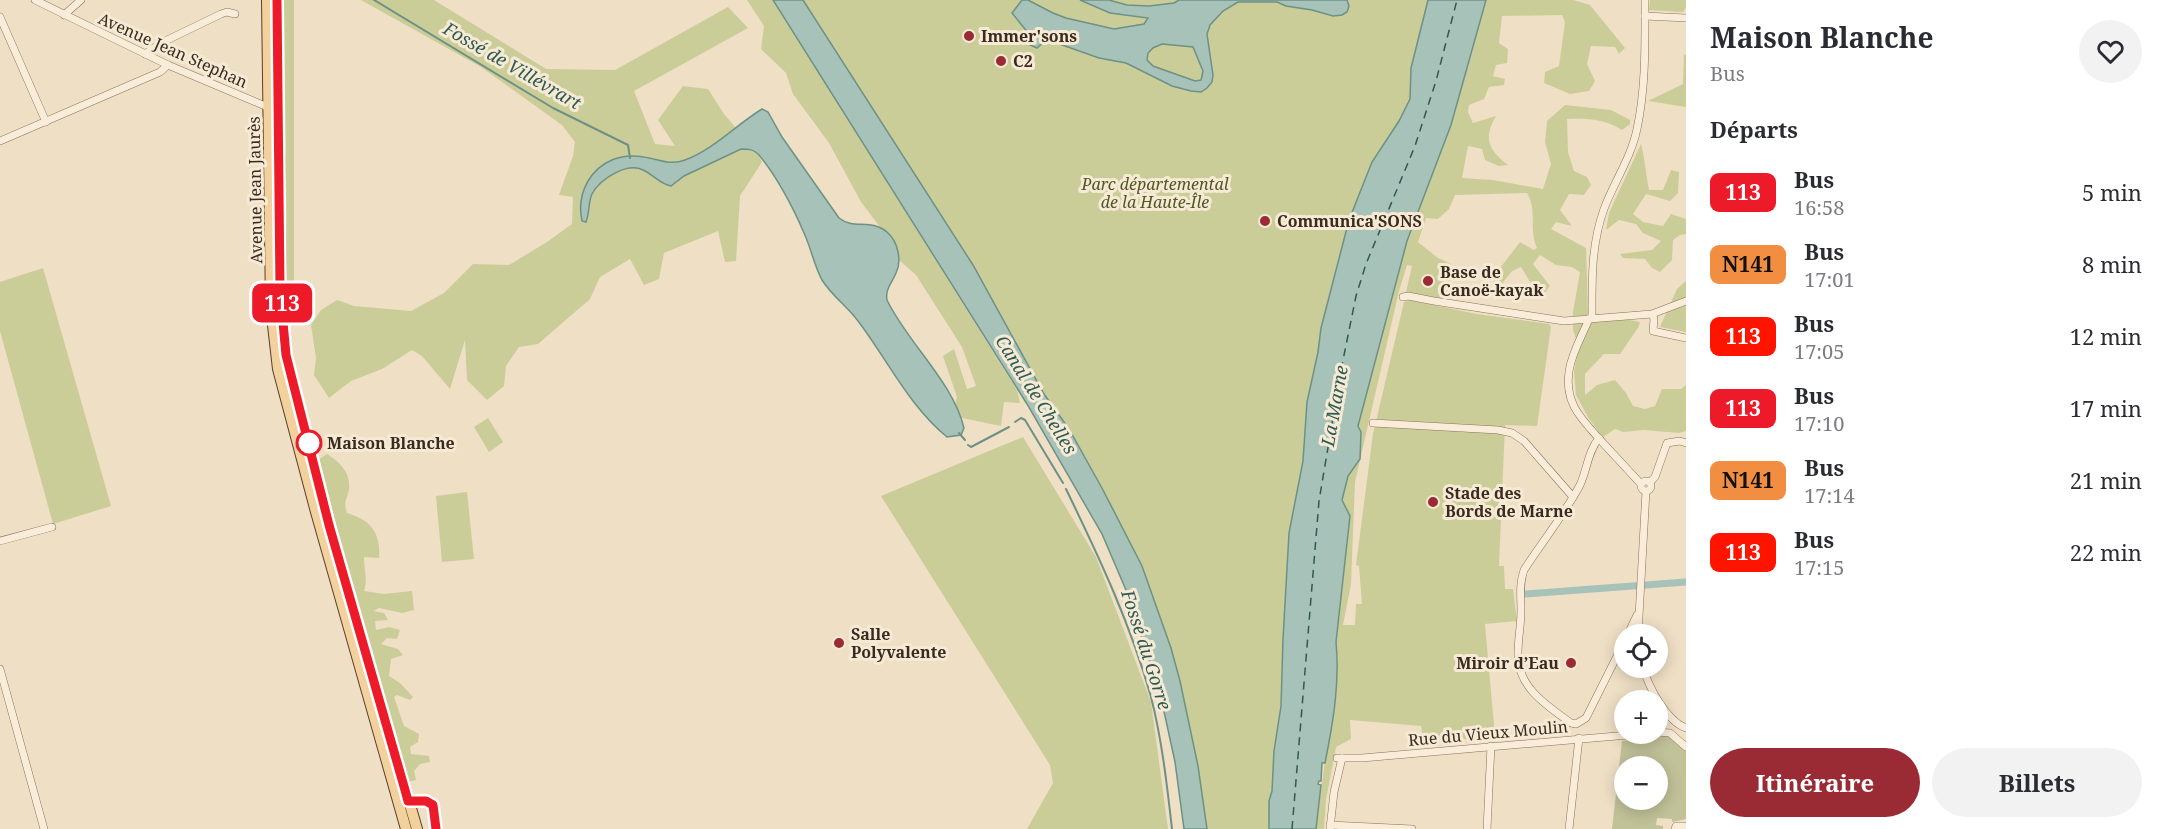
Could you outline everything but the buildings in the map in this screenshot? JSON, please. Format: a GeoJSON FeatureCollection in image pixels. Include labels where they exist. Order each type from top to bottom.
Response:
{"type":"FeatureCollection","features":[{"type":"Feature","properties":{"kind":"main road","name":"Avenue Jean Jaurès"},"geometry":{"type":"LineString","coordinates":[[267,0],[271,308],[278,369],[403,828]]}},
{"type":"Feature","properties":{"kind":"main road","name":"Avenue Jean Jaurès"},"geometry":{"type":"LineString","coordinates":[[278,0],[280,290],[286,355],[332,536],[417,829]]}},
{"type":"Feature","properties":{"kind":"street","name":"Avenue Jean Stephan"},"geometry":{"type":"LineString","coordinates":[[35,0],[168,65],[269,107]]}},
{"type":"Feature","properties":{"kind":"street"},"geometry":{"type":"LineString","coordinates":[[64,15],[81,0]]}},
{"type":"Feature","properties":{"kind":"street"},"geometry":{"type":"LineString","coordinates":[[1638,624],[1643,487],[1581,420],[1569,392],[1569,370],[1573,355],[1591,319],[1594,248],[1605,208],[1624,167],[1637,131],[1642,95],[1645,0]]}},
{"type":"Feature","properties":{"kind":"street"},"geometry":{"type":"LineString","coordinates":[[145,54],[161,43],[221,14],[227,12],[235,14]]}},
{"type":"Feature","properties":{"kind":"street"},"geometry":{"type":"LineString","coordinates":[[1645,16],[1686,18]]}},
{"type":"Feature","properties":{"kind":"street"},"geometry":{"type":"LineString","coordinates":[[0,17],[46,122]]}},
{"type":"Feature","properties":{"kind":"street"},"geometry":{"type":"LineString","coordinates":[[0,141],[160,72],[168,65]]}},
{"type":"Feature","properties":{"kind":"street"},"geometry":{"type":"LineString","coordinates":[[269,107],[274,113],[275,163],[280,189]]}},
{"type":"Feature","properties":{"kind":"street"},"geometry":{"type":"LineString","coordinates":[[1403,297],[1552,319],[1591,319],[1652,314],[1686,301]]}},
{"type":"Feature","properties":{"kind":"street"},"geometry":{"type":"LineString","coordinates":[[1652,314],[1653,331],[1686,338]]}},
{"type":"Feature","properties":{"kind":"street"},"geometry":{"type":"LineString","coordinates":[[1373,423],[1498,430],[1512,433],[1524,441],[1573,497]]}},
{"type":"Feature","properties":{"kind":"street"},"geometry":{"type":"LineString","coordinates":[[1599,438],[1593,446],[1587,468],[1573,497],[1524,570],[1521,579],[1518,660],[1521,673],[1531,691],[1571,723],[1581,722],[1586,717],[1614,662]]}},
{"type":"Feature","properties":{"kind":"street"},"geometry":{"type":"LineString","coordinates":[[1643,487],[1651,487],[1650,482],[1655,477],[1667,443],[1673,441],[1686,443]]}},
{"type":"Feature","properties":{"kind":"street"},"geometry":{"type":"LineString","coordinates":[[0,541],[52,527]]}},
{"type":"Feature","properties":{"kind":"street"},"geometry":{"type":"LineString","coordinates":[[1632,624],[1638,610]]}},
{"type":"Feature","properties":{"kind":"street"},"geometry":{"type":"LineString","coordinates":[[0,669],[44,829]]}},
{"type":"Feature","properties":{"kind":"street"},"geometry":{"type":"LineString","coordinates":[[1647,678],[1661,704],[1676,723],[1686,728]]}},
{"type":"Feature","properties":{"kind":"street"},"geometry":{"type":"LineString","coordinates":[[1668,733],[1686,747]]}},
{"type":"Feature","properties":{"kind":"street","name":"Rue du Vieux Moulin"},"geometry":{"type":"LineString","coordinates":[[1330,827],[1339,758],[1614,736]]}},
{"type":"Feature","properties":{"kind":"street"},"geometry":{"type":"LineString","coordinates":[[1569,829],[1579,738]]}},
{"type":"Feature","properties":{"kind":"street"},"geometry":{"type":"LineString","coordinates":[[1487,829],[1491,746]]}},
{"type":"Feature","properties":{"kind":"street"},"geometry":{"type":"LineString","coordinates":[[1675,829],[1676,826],[1686,826]]}},
{"type":"Feature","properties":{"kind":"street"},"geometry":{"type":"LineString","coordinates":[[1330,827],[1412,829]]}},
{"type":"Feature","properties":{"kind":"green space"},"geometry":{"type":"Polygon","coordinates":[[[280,0],[294,0],[294,288],[288,298],[283,294],[280,0]]]}},
{"type":"Feature","properties":{"kind":"green space"},"geometry":{"type":"Polygon","coordinates":[[[361,0],[434,0],[546,69],[615,70],[728,7],[748,28],[634,91],[655,144],[675,146],[658,120],[683,86],[708,89],[737,129],[699,153],[676,162],[640,156],[613,159],[593,173],[582,194],[581,207],[582,221],[587,214],[594,191],[604,180],[617,172],[637,168],[661,182],[675,184],[684,176],[741,149],[752,150],[762,162],[740,196],[736,261],[725,262],[718,231],[664,253],[659,279],[644,285],[630,259],[600,277],[590,299],[538,344],[519,347],[506,366],[504,386],[487,400],[467,380],[465,340],[450,389],[422,356],[412,350],[382,369],[351,381],[329,398],[314,375],[316,358],[311,325],[321,310],[337,300],[354,306],[411,311],[444,293],[473,264],[509,265],[572,224],[573,197],[559,195],[573,156],[575,142],[562,125],[481,67],[361,0]]]}},
{"type":"Feature","properties":{"kind":"green space"},"geometry":{"type":"Polygon","coordinates":[[[747,0],[773,0],[1017,390],[1020,403],[1004,402],[1001,426],[962,418],[955,405],[957,397],[943,356],[954,349],[967,389],[976,386],[962,347],[916,275],[899,260],[894,240],[880,227],[861,202],[829,143],[793,94],[786,73],[761,49],[764,26],[747,0]]]}},
{"type":"Feature","properties":{"kind":"green space","name":"Parc départemental de la Haute-Île"},"geometry":{"type":"Polygon","coordinates":[[[803,0],[1428,0],[1411,68],[1410,99],[1349,220],[1321,328],[1307,402],[1303,461],[1289,533],[1281,706],[1269,801],[1269,829],[1207,829],[1198,766],[1180,681],[1171,648],[1142,566],[1103,490],[1068,429],[1044,394],[973,265],[803,0]]]}},
{"type":"Feature","properties":{"kind":"green space","name":"Stade des Bords de Marne"},"geometry":{"type":"Polygon","coordinates":[[[1486,0],[1573,0],[1590,5],[1625,48],[1619,54],[1615,47],[1591,46],[1587,64],[1595,81],[1589,91],[1570,94],[1544,83],[1545,72],[1559,66],[1565,22],[1562,15],[1502,16],[1499,43],[1508,49],[1507,63],[1496,65],[1493,76],[1505,79],[1504,85],[1489,87],[1484,99],[1469,105],[1468,112],[1473,123],[1496,116],[1490,131],[1490,143],[1496,154],[1508,165],[1499,166],[1485,160],[1482,149],[1468,146],[1462,178],[1493,180],[1543,189],[1551,164],[1545,142],[1547,121],[1565,105],[1611,110],[1630,120],[1630,124],[1622,130],[1596,120],[1567,119],[1568,152],[1574,171],[1587,177],[1591,185],[1584,195],[1569,194],[1560,210],[1572,226],[1556,222],[1551,229],[1586,248],[1588,312],[1640,322],[1620,354],[1604,354],[1585,374],[1585,395],[1597,385],[1615,380],[1633,406],[1645,409],[1655,406],[1662,389],[1681,389],[1686,385],[1686,431],[1679,433],[1644,430],[1623,432],[1615,429],[1603,437],[1589,419],[1576,395],[1574,370],[1579,348],[1573,330],[1573,312],[1580,272],[1572,267],[1556,265],[1540,255],[1533,264],[1550,286],[1542,296],[1535,290],[1521,267],[1512,271],[1501,285],[1493,284],[1494,276],[1520,242],[1534,250],[1537,248],[1533,233],[1532,207],[1527,193],[1455,195],[1449,209],[1438,219],[1426,218],[1418,242],[1438,258],[1451,264],[1446,300],[1406,292],[1412,266],[1407,265],[1355,482],[1351,584],[1343,625],[1355,625],[1356,604],[1362,604],[1359,566],[1356,565],[1373,434],[1404,302],[1409,300],[1477,314],[1549,324],[1551,327],[1537,426],[1505,425],[1499,566],[1504,566],[1505,589],[1513,589],[1517,621],[1485,624],[1495,736],[1424,743],[1421,726],[1350,720],[1351,739],[1336,747],[1326,800],[1324,829],[1316,829],[1338,660],[1336,643],[1350,516],[1342,500],[1348,476],[1360,459],[1361,432],[1358,426],[1407,241],[1451,125],[1486,0]]]}},
{"type":"Feature","properties":{"kind":"green space"},"geometry":{"type":"Polygon","coordinates":[[[1650,0],[1686,0],[1686,7],[1683,12],[1649,10],[1650,0]]]}},
{"type":"Feature","properties":{"kind":"green space"},"geometry":{"type":"Polygon","coordinates":[[[1684,54],[1686,55],[1686,107],[1648,101],[1683,84],[1684,54]]]}},
{"type":"Feature","properties":{"kind":"green space"},"geometry":{"type":"Polygon","coordinates":[[[1641,144],[1649,190],[1663,190],[1671,170],[1679,172],[1678,193],[1670,201],[1646,194],[1633,214],[1643,222],[1663,226],[1671,214],[1686,219],[1686,234],[1673,240],[1672,260],[1660,272],[1652,268],[1645,259],[1623,258],[1620,254],[1652,250],[1661,241],[1643,233],[1636,224],[1619,220],[1606,230],[1609,213],[1641,144]]]}},
{"type":"Feature","properties":{"kind":"green space"},"geometry":{"type":"Polygon","coordinates":[[[43,268],[111,506],[53,524],[0,331],[0,282],[43,268]]]}},
{"type":"Feature","properties":{"kind":"green space"},"geometry":{"type":"Polygon","coordinates":[[[1686,281],[1686,332],[1660,327],[1677,289],[1686,281]]]}},
{"type":"Feature","properties":{"kind":"green space"},"geometry":{"type":"Polygon","coordinates":[[[488,418],[503,442],[489,452],[474,427],[488,418]]]}},
{"type":"Feature","properties":{"kind":"green space"},"geometry":{"type":"Polygon","coordinates":[[[1023,437],[1096,557],[1151,702],[1168,829],[1027,829],[1053,783],[1050,765],[881,496],[1023,437]]]}},
{"type":"Feature","properties":{"kind":"green space"},"geometry":{"type":"Polygon","coordinates":[[[327,454],[340,464],[348,478],[349,489],[345,503],[347,513],[368,524],[378,541],[379,558],[364,557],[366,578],[364,591],[384,594],[412,591],[414,610],[402,613],[379,608],[373,611],[384,613],[388,620],[375,621],[376,630],[389,627],[400,630],[397,639],[387,638],[381,644],[398,649],[403,655],[391,659],[389,676],[400,683],[413,697],[410,700],[397,695],[394,697],[404,726],[419,734],[418,742],[410,747],[411,754],[429,756],[430,762],[420,764],[414,771],[416,780],[408,782],[318,460],[327,454]]]}},
{"type":"Feature","properties":{"kind":"green space"},"geometry":{"type":"Polygon","coordinates":[[[467,492],[474,559],[442,562],[436,496],[467,492]]]}},
{"type":"Feature","properties":{"kind":"green space"},"geometry":{"type":"Polygon","coordinates":[[[1668,735],[1670,735],[1686,751],[1686,819],[1672,822],[1672,819],[1657,818],[1656,825],[1663,826],[1663,829],[1612,829],[1614,810],[1668,810],[1668,756],[1620,756],[1622,744],[1668,744],[1668,735]]]}},
{"type":"Feature","properties":{"kind":"water","name":"Canal de Chelles"},"geometry":{"type":"Polygon","coordinates":[[[773,0],[803,0],[973,265],[1044,394],[1069,429],[1103,490],[1142,566],[1171,648],[1198,766],[1207,829],[1184,829],[1175,762],[1160,693],[1126,590],[1102,534],[1027,404],[773,0]]]}},
{"type":"Feature","properties":{"kind":"water"},"geometry":{"type":"Polygon","coordinates":[[[1022,0],[1028,0],[1066,18],[1114,29],[1144,24],[1148,18],[1110,13],[1080,0],[1109,0],[1127,5],[1149,6],[1174,3],[1179,0],[1347,0],[1349,6],[1347,12],[1333,16],[1277,2],[1238,2],[1223,11],[1210,25],[1207,34],[1213,75],[1212,82],[1201,92],[1172,86],[1126,63],[1099,58],[1051,41],[1045,41],[1037,48],[1028,44],[1029,34],[1012,13],[1022,0]],[[1162,44],[1148,53],[1147,60],[1153,66],[1195,81],[1201,80],[1203,71],[1193,47],[1162,44]]]}},
{"type":"Feature","properties":{"kind":"water","name":"La Marne"},"geometry":{"type":"Polygon","coordinates":[[[1428,0],[1486,0],[1451,125],[1407,241],[1358,426],[1361,432],[1360,459],[1348,476],[1342,500],[1350,516],[1336,642],[1335,703],[1325,763],[1322,763],[1321,781],[1318,784],[1321,785],[1316,829],[1269,829],[1269,801],[1281,706],[1289,533],[1303,461],[1307,402],[1321,328],[1349,220],[1372,162],[1399,121],[1410,99],[1411,68],[1428,0]]]}},
{"type":"Feature","properties":{"kind":"water"},"geometry":{"type":"Polygon","coordinates":[[[762,109],[768,112],[782,137],[839,218],[851,223],[876,226],[888,233],[894,241],[899,263],[888,289],[887,300],[950,394],[964,428],[961,435],[947,437],[933,425],[899,382],[858,321],[826,286],[790,202],[771,171],[754,151],[741,149],[684,176],[671,186],[637,168],[614,173],[592,194],[586,222],[582,221],[581,205],[584,190],[593,174],[605,164],[627,156],[680,162],[706,150],[762,109]]]}},
{"type":"Feature","properties":{"kind":"waterway","name":"Fossé de Villévrart"},"geometry":{"type":"LineString","coordinates":[[374,0],[553,108],[628,145],[630,158]]}},
{"type":"Feature","properties":{"kind":"waterway","name":"Fossé du Gorre"},"geometry":{"type":"LineString","coordinates":[[1015,422],[1021,418],[1025,420],[1063,483]]}},
{"type":"Feature","properties":{"kind":"waterway","name":"Fossé du Gorre"},"geometry":{"type":"LineString","coordinates":[[968,445],[971,447],[1009,427]]}},
{"type":"Feature","properties":{"kind":"waterway","name":"Fossé du Gorre"},"geometry":{"type":"LineString","coordinates":[[959,433],[965,440]]}},
{"type":"Feature","properties":{"kind":"waterway","name":"Fossé du Gorre"},"geometry":{"type":"LineString","coordinates":[[1066,489],[1113,592],[1143,670],[1158,730],[1172,829]]}},
{"type":"Feature","properties":{"kind":"waterway"},"geometry":{"type":"LineString","coordinates":[[1526,594],[1686,582]]}},
{"type":"Feature","properties":{"kind":"waterway"},"geometry":{"type":"LineString","coordinates":[[1523,667],[1537,666]]}},
{"type":"Feature","properties":{"kind":"ferry route"},"geometry":{"type":"LineString","coordinates":[[1292,829],[1319,501],[1341,370],[1356,296],[1366,264],[1415,146],[1436,81],[1457,0]]}},
{"type":"Feature","properties":{"kind":"bus line","name":"113"},"geometry":{"type":"LineString","coordinates":[[277,0],[280,290],[286,355],[329,525],[408,801],[426,801],[433,805],[436,829]]}},
{"type":"Feature","properties":{"kind":"place","name":"Immer'sons"},"geometry":{"type":"Point","coordinates":[969,36]}},
{"type":"Feature","properties":{"kind":"place","name":"C2"},"geometry":{"type":"Point","coordinates":[1001,61]}},
{"type":"Feature","properties":{"kind":"place","name":"Communica'SONS"},"geometry":{"type":"Point","coordinates":[1265,221]}},
{"type":"Feature","properties":{"kind":"place","name":"Base de Canoë-kayak"},"geometry":{"type":"Point","coordinates":[1428,281]}},
{"type":"Feature","properties":{"kind":"place","name":"Maison Blanche"},"geometry":{"type":"Point","coordinates":[309,443]}},
{"type":"Feature","properties":{"kind":"place","name":"Stade des Bords de Marne"},"geometry":{"type":"Point","coordinates":[1433,502]}},
{"type":"Feature","properties":{"kind":"place","name":"Salle Polyvalente"},"geometry":{"type":"Point","coordinates":[839,643]}},
{"type":"Feature","properties":{"kind":"place","name":"Miroir d’Eau"},"geometry":{"type":"Point","coordinates":[1571,663]}}]}
